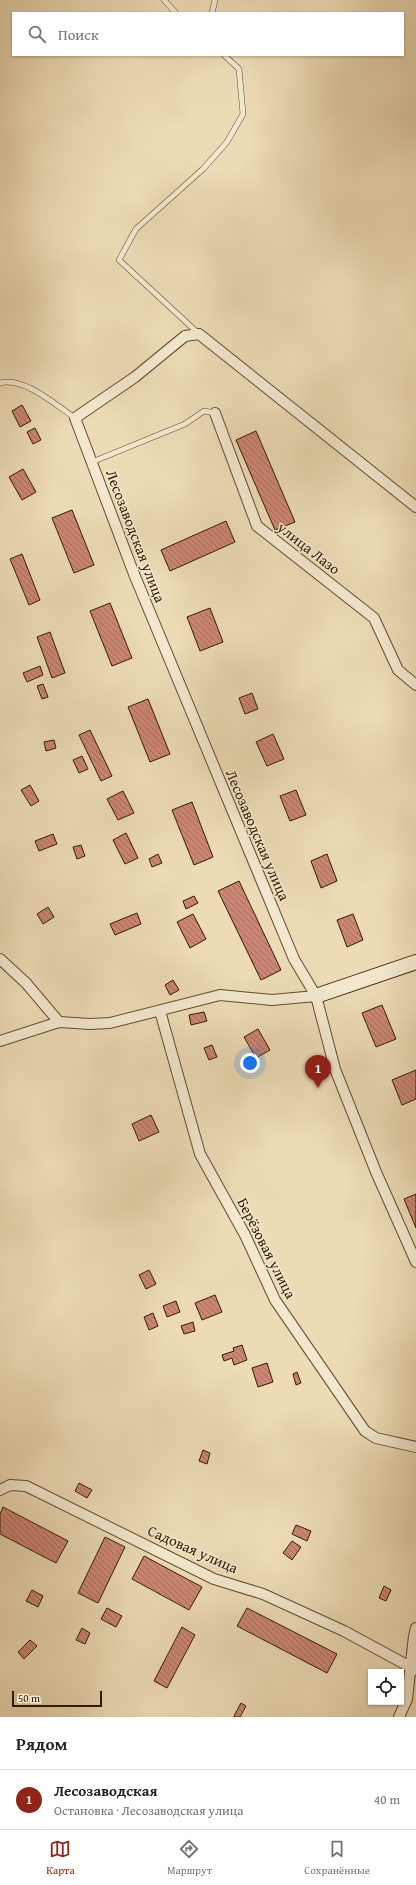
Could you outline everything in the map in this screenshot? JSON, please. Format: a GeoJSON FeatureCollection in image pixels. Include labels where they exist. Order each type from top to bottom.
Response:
{"type":"FeatureCollection","features":[{"type":"Feature","properties":{"kind":"street"},"geometry":{"type":"LineString","coordinates":[[75,418],[135,377],[186,336],[199,334],[416,507]]}},
{"type":"Feature","properties":{"kind":"street","name":"улица Лазо"},"geometry":{"type":"LineString","coordinates":[[215,413],[257,526],[374,618],[398,670],[416,685]]}},
{"type":"Feature","properties":{"kind":"street","name":"Лесозаводская улица"},"geometry":{"type":"LineString","coordinates":[[75,418],[134,574],[294,958],[316,996],[335,1069],[376,1172],[416,1262]]}},
{"type":"Feature","properties":{"kind":"street"},"geometry":{"type":"LineString","coordinates":[[0,959],[26,983],[59,1022]]}},
{"type":"Feature","properties":{"kind":"street"},"geometry":{"type":"LineString","coordinates":[[0,1041],[59,1022],[110,1024],[220,995],[272,1000],[316,996],[416,962]]}},
{"type":"Feature","properties":{"kind":"street","name":"Берёзовая улица"},"geometry":{"type":"LineString","coordinates":[[160,1011],[200,1154],[245,1235],[275,1300],[365,1431],[381,1440],[416,1446]]}},
{"type":"Feature","properties":{"kind":"street","name":"Садовая улица"},"geometry":{"type":"LineString","coordinates":[[0,1490],[10,1485],[26,1486],[214,1578],[263,1594],[344,1631],[413,1669]]}},
{"type":"Feature","properties":{"kind":"street"},"geometry":{"type":"LineString","coordinates":[[399,1717],[407,1698],[413,1669],[416,1628]]}},
{"type":"Feature","properties":{"kind":"lane"},"geometry":{"type":"LineString","coordinates":[[164,0],[175,12]]}},
{"type":"Feature","properties":{"kind":"lane"},"geometry":{"type":"LineString","coordinates":[[212,12],[215,0]]}},
{"type":"Feature","properties":{"kind":"lane"},"geometry":{"type":"LineString","coordinates":[[199,334],[119,260],[136,229],[203,169],[227,142],[243,114],[239,69],[225,56]]}},
{"type":"Feature","properties":{"kind":"lane"},"geometry":{"type":"LineString","coordinates":[[0,383],[6,381],[26,385],[75,418]]}},
{"type":"Feature","properties":{"kind":"lane"},"geometry":{"type":"LineString","coordinates":[[92,462],[185,424],[204,411],[215,413]]}},
{"type":"Feature","properties":{"kind":"building"},"geometry":{"type":"Polygon","coordinates":[[[22,405],[31,421],[20,427],[12,411],[22,405]]]}},
{"type":"Feature","properties":{"kind":"building"},"geometry":{"type":"Polygon","coordinates":[[[35,428],[41,440],[33,444],[27,432],[35,428]]]}},
{"type":"Feature","properties":{"kind":"building"},"geometry":{"type":"Polygon","coordinates":[[[256,431],[295,522],[275,530],[236,440],[256,431]]]}},
{"type":"Feature","properties":{"kind":"building"},"geometry":{"type":"Polygon","coordinates":[[[23,469],[36,492],[22,500],[9,477],[23,469]]]}},
{"type":"Feature","properties":{"kind":"building"},"geometry":{"type":"Polygon","coordinates":[[[72,510],[94,565],[74,573],[52,518],[72,510]]]}},
{"type":"Feature","properties":{"kind":"building"},"geometry":{"type":"Polygon","coordinates":[[[226,521],[235,542],[170,571],[161,550],[226,521]]]}},
{"type":"Feature","properties":{"kind":"building"},"geometry":{"type":"Polygon","coordinates":[[[22,554],[40,600],[29,605],[10,559],[22,554]]]}},
{"type":"Feature","properties":{"kind":"building"},"geometry":{"type":"Polygon","coordinates":[[[110,603],[132,658],[112,666],[90,611],[110,603]]]}},
{"type":"Feature","properties":{"kind":"building"},"geometry":{"type":"Polygon","coordinates":[[[210,608],[223,642],[200,651],[187,617],[210,608]]]}},
{"type":"Feature","properties":{"kind":"building"},"geometry":{"type":"Polygon","coordinates":[[[50,632],[65,673],[52,678],[37,637],[50,632]]]}},
{"type":"Feature","properties":{"kind":"building"},"geometry":{"type":"Polygon","coordinates":[[[40,666],[43,675],[27,682],[23,673],[40,666]]]}},
{"type":"Feature","properties":{"kind":"building"},"geometry":{"type":"Polygon","coordinates":[[[43,684],[48,697],[42,699],[37,686],[43,684]]]}},
{"type":"Feature","properties":{"kind":"building"},"geometry":{"type":"Polygon","coordinates":[[[252,693],[258,709],[245,714],[239,698],[252,693]]]}},
{"type":"Feature","properties":{"kind":"building"},"geometry":{"type":"Polygon","coordinates":[[[148,699],[170,754],[150,762],[128,707],[148,699]]]}},
{"type":"Feature","properties":{"kind":"building"},"geometry":{"type":"Polygon","coordinates":[[[90,730],[112,776],[101,781],[79,735],[90,730]]]}},
{"type":"Feature","properties":{"kind":"building"},"geometry":{"type":"Polygon","coordinates":[[[273,734],[284,759],[267,766],[256,742],[273,734]]]}},
{"type":"Feature","properties":{"kind":"building"},"geometry":{"type":"Polygon","coordinates":[[[54,740],[56,748],[46,751],[44,742],[54,740]]]}},
{"type":"Feature","properties":{"kind":"building"},"geometry":{"type":"Polygon","coordinates":[[[82,756],[88,769],[79,773],[73,760],[82,756]]]}},
{"type":"Feature","properties":{"kind":"building"},"geometry":{"type":"Polygon","coordinates":[[[30,785],[39,801],[31,806],[21,790],[30,785]]]}},
{"type":"Feature","properties":{"kind":"building"},"geometry":{"type":"Polygon","coordinates":[[[296,790],[306,815],[290,821],[280,796],[296,790]]]}},
{"type":"Feature","properties":{"kind":"building"},"geometry":{"type":"Polygon","coordinates":[[[123,791],[134,813],[118,820],[107,799],[123,791]]]}},
{"type":"Feature","properties":{"kind":"building"},"geometry":{"type":"Polygon","coordinates":[[[192,802],[213,857],[194,865],[172,810],[192,802]]]}},
{"type":"Feature","properties":{"kind":"building"},"geometry":{"type":"Polygon","coordinates":[[[126,833],[138,858],[125,864],[113,840],[126,833]]]}},
{"type":"Feature","properties":{"kind":"building"},"geometry":{"type":"Polygon","coordinates":[[[53,834],[57,844],[39,851],[35,841],[53,834]]]}},
{"type":"Feature","properties":{"kind":"building"},"geometry":{"type":"Polygon","coordinates":[[[81,845],[85,856],[77,859],[73,847],[81,845]]]}},
{"type":"Feature","properties":{"kind":"building"},"geometry":{"type":"Polygon","coordinates":[[[158,854],[162,863],[152,867],[149,859],[158,854]]]}},
{"type":"Feature","properties":{"kind":"building"},"geometry":{"type":"Polygon","coordinates":[[[327,854],[337,881],[321,888],[311,861],[327,854]]]}},
{"type":"Feature","properties":{"kind":"building"},"geometry":{"type":"Polygon","coordinates":[[[239,881],[281,970],[261,980],[218,891],[239,881]]]}},
{"type":"Feature","properties":{"kind":"building"},"geometry":{"type":"Polygon","coordinates":[[[194,896],[198,903],[186,909],[183,901],[194,896]]]}},
{"type":"Feature","properties":{"kind":"building"},"geometry":{"type":"Polygon","coordinates":[[[48,907],[54,917],[43,924],[37,914],[48,907]]]}},
{"type":"Feature","properties":{"kind":"building"},"geometry":{"type":"Polygon","coordinates":[[[137,913],[141,924],[115,935],[110,924],[137,913]]]}},
{"type":"Feature","properties":{"kind":"building"},"geometry":{"type":"Polygon","coordinates":[[[193,914],[206,939],[190,948],[177,922],[193,914]]]}},
{"type":"Feature","properties":{"kind":"building"},"geometry":{"type":"Polygon","coordinates":[[[353,914],[363,940],[347,947],[337,920],[353,914]]]}},
{"type":"Feature","properties":{"kind":"building"},"geometry":{"type":"Polygon","coordinates":[[[173,980],[179,990],[170,995],[165,985],[173,980]]]}},
{"type":"Feature","properties":{"kind":"building"},"geometry":{"type":"Polygon","coordinates":[[[382,1005],[396,1039],[376,1047],[362,1013],[382,1005]]]}},
{"type":"Feature","properties":{"kind":"building"},"geometry":{"type":"Polygon","coordinates":[[[204,1012],[207,1021],[191,1025],[189,1015],[204,1012]]]}},
{"type":"Feature","properties":{"kind":"building"},"geometry":{"type":"Polygon","coordinates":[[[258,1029],[270,1050],[256,1058],[244,1037],[258,1029]]]}},
{"type":"Feature","properties":{"kind":"building"},"geometry":{"type":"Polygon","coordinates":[[[212,1045],[217,1057],[209,1060],[204,1048],[212,1045]]]}},
{"type":"Feature","properties":{"kind":"building"},"geometry":{"type":"Polygon","coordinates":[[[416,1070],[416,1099],[402,1105],[392,1080],[416,1070]]]}},
{"type":"Feature","properties":{"kind":"building"},"geometry":{"type":"Polygon","coordinates":[[[151,1115],[159,1132],[139,1141],[132,1124],[151,1115]]]}},
{"type":"Feature","properties":{"kind":"building"},"geometry":{"type":"Polygon","coordinates":[[[416,1194],[416,1228],[404,1199],[416,1194]]]}},
{"type":"Feature","properties":{"kind":"building"},"geometry":{"type":"Polygon","coordinates":[[[149,1270],[156,1284],[146,1289],[139,1275],[149,1270]]]}},
{"type":"Feature","properties":{"kind":"building"},"geometry":{"type":"Polygon","coordinates":[[[215,1295],[222,1312],[202,1320],[195,1303],[215,1295]]]}},
{"type":"Feature","properties":{"kind":"building"},"geometry":{"type":"Polygon","coordinates":[[[176,1301],[180,1312],[167,1317],[163,1306],[176,1301]]]}},
{"type":"Feature","properties":{"kind":"building"},"geometry":{"type":"Polygon","coordinates":[[[153,1313],[158,1326],[149,1330],[144,1317],[153,1313]]]}},
{"type":"Feature","properties":{"kind":"building"},"geometry":{"type":"Polygon","coordinates":[[[193,1322],[195,1331],[184,1334],[181,1326],[193,1322]]]}},
{"type":"Feature","properties":{"kind":"building"},"geometry":{"type":"Polygon","coordinates":[[[242,1345],[247,1360],[234,1365],[232,1358],[224,1361],[222,1355],[234,1351],[233,1348],[242,1345]]]}},
{"type":"Feature","properties":{"kind":"building"},"geometry":{"type":"Polygon","coordinates":[[[267,1363],[273,1382],[258,1387],[252,1368],[267,1363]]]}},
{"type":"Feature","properties":{"kind":"building"},"geometry":{"type":"Polygon","coordinates":[[[297,1372],[301,1383],[296,1385],[293,1374],[297,1372]]]}},
{"type":"Feature","properties":{"kind":"building"},"geometry":{"type":"Polygon","coordinates":[[[203,1450],[210,1453],[207,1464],[199,1461],[203,1450]]]}},
{"type":"Feature","properties":{"kind":"building"},"geometry":{"type":"Polygon","coordinates":[[[79,1483],[92,1490],[87,1498],[75,1491],[79,1483]]]}},
{"type":"Feature","properties":{"kind":"building"},"geometry":{"type":"Polygon","coordinates":[[[3,1507],[68,1541],[56,1563],[0,1534],[0,1514],[3,1507]]]}},
{"type":"Feature","properties":{"kind":"building"},"geometry":{"type":"Polygon","coordinates":[[[296,1525],[311,1531],[307,1541],[292,1534],[296,1525]]]}},
{"type":"Feature","properties":{"kind":"building"},"geometry":{"type":"Polygon","coordinates":[[[105,1537],[125,1547],[98,1603],[78,1593],[105,1537]]]}},
{"type":"Feature","properties":{"kind":"building"},"geometry":{"type":"Polygon","coordinates":[[[292,1541],[301,1547],[292,1560],[283,1553],[292,1541]]]}},
{"type":"Feature","properties":{"kind":"building"},"geometry":{"type":"Polygon","coordinates":[[[144,1556],[202,1587],[189,1610],[132,1579],[144,1556]]]}},
{"type":"Feature","properties":{"kind":"building"},"geometry":{"type":"Polygon","coordinates":[[[384,1586],[391,1590],[386,1601],[379,1598],[384,1586]]]}},
{"type":"Feature","properties":{"kind":"building"},"geometry":{"type":"Polygon","coordinates":[[[32,1590],[43,1596],[38,1607],[26,1601],[32,1590]]]}},
{"type":"Feature","properties":{"kind":"building"},"geometry":{"type":"Polygon","coordinates":[[[107,1608],[122,1616],[116,1627],[101,1619],[107,1608]]]}},
{"type":"Feature","properties":{"kind":"building"},"geometry":{"type":"Polygon","coordinates":[[[247,1608],[337,1654],[327,1673],[237,1626],[247,1608]]]}},
{"type":"Feature","properties":{"kind":"building"},"geometry":{"type":"Polygon","coordinates":[[[182,1627],[195,1635],[167,1688],[154,1681],[182,1627]]]}},
{"type":"Feature","properties":{"kind":"building"},"geometry":{"type":"Polygon","coordinates":[[[82,1628],[90,1633],[85,1644],[76,1640],[82,1628]]]}},
{"type":"Feature","properties":{"kind":"building"},"geometry":{"type":"Polygon","coordinates":[[[30,1640],[37,1646],[24,1659],[18,1652],[30,1640]]]}},
{"type":"Feature","properties":{"kind":"building"},"geometry":{"type":"Polygon","coordinates":[[[241,1703],[246,1706],[240,1717],[235,1717],[234,1716],[241,1703]]]}},
{"type":"Feature","properties":{"kind":"place","name":"Лесозаводская"},"geometry":{"type":"Point","coordinates":[318,1088]}}]}
